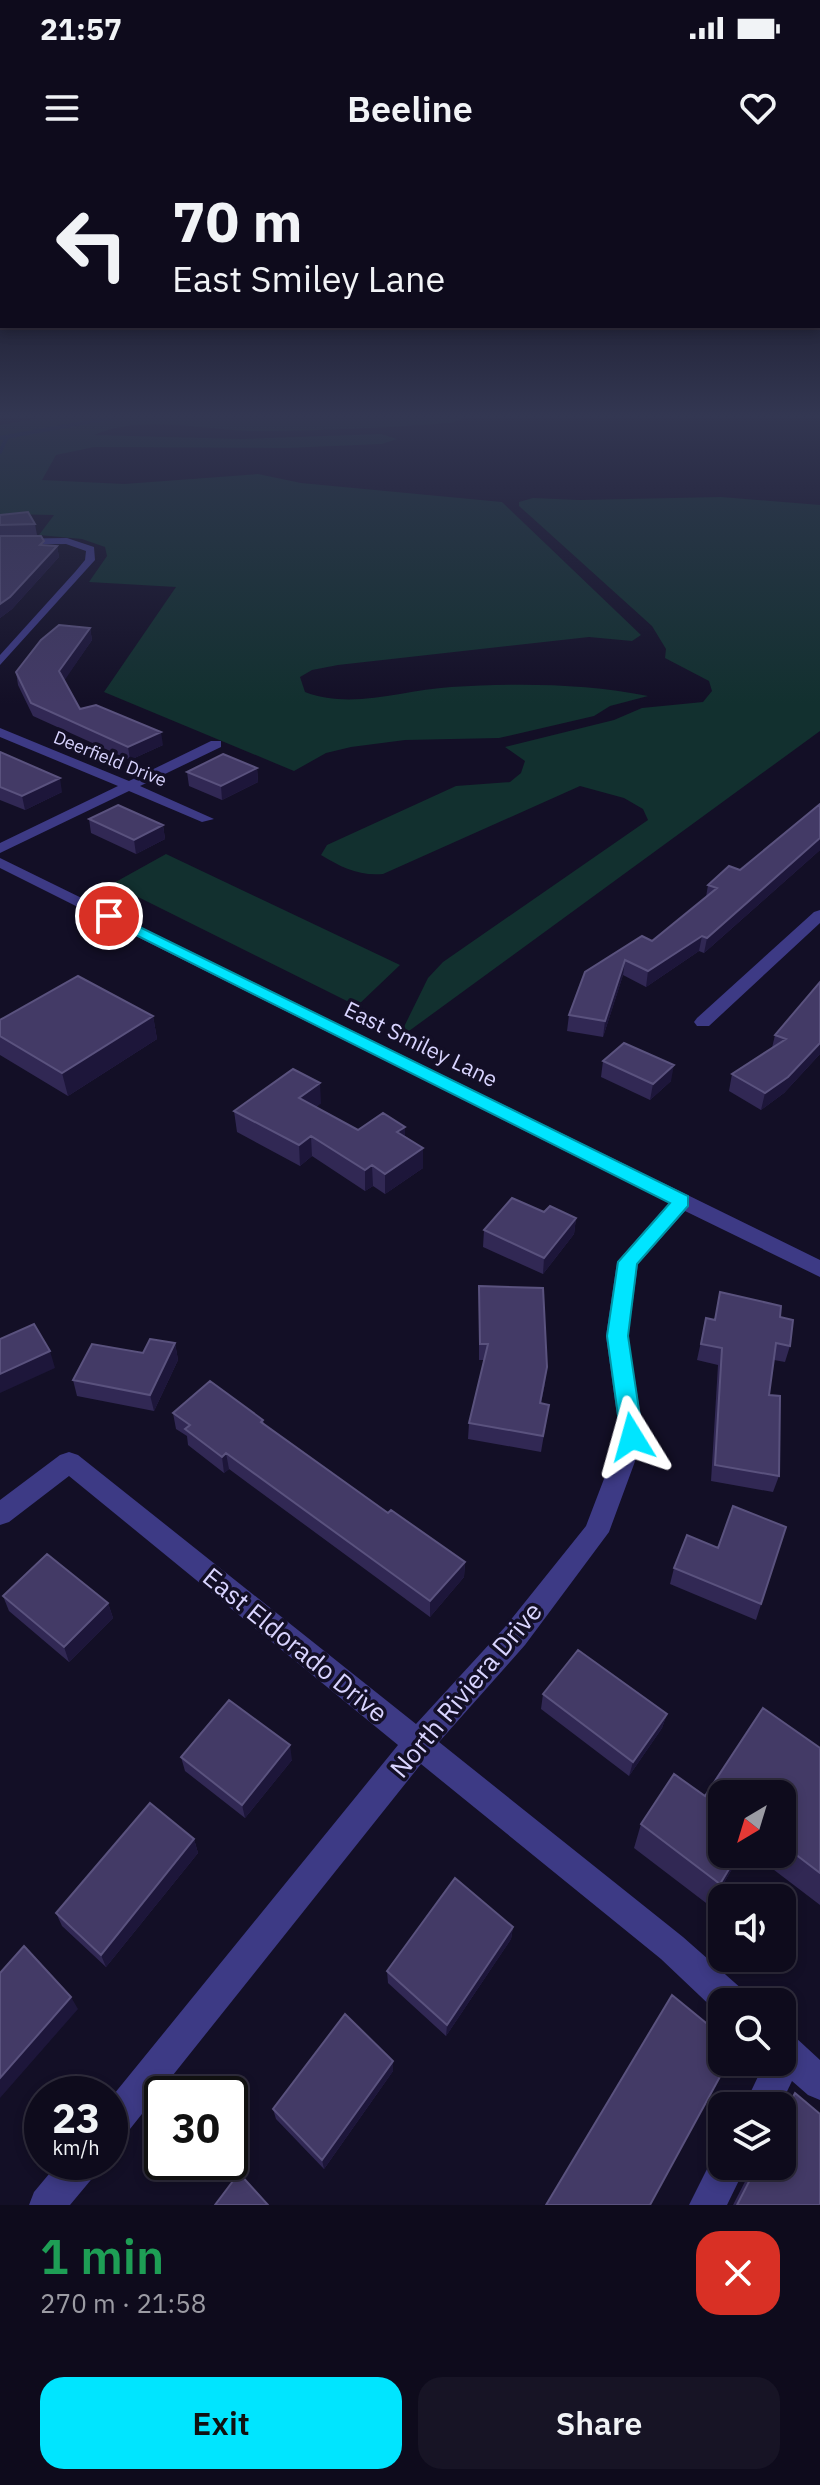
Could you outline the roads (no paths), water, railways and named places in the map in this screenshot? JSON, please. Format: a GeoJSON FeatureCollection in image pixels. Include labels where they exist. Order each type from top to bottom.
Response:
{"type":"FeatureCollection","features":[{"type":"Feature","properties":{"kind":"street"},"geometry":{"type":"LineString","coordinates":[[0,542],[67,541],[91,549],[90,560],[79,574],[0,662]]}},
{"type":"Feature","properties":{"kind":"street","name":"Deerfield Drive"},"geometry":{"type":"LineString","coordinates":[[0,732],[207,819]]}},
{"type":"Feature","properties":{"kind":"street"},"geometry":{"type":"LineString","coordinates":[[0,849],[216,744]]}},
{"type":"Feature","properties":{"kind":"street","name":"East Smiley Lane"},"geometry":{"type":"LineString","coordinates":[[0,862],[820,1269]]}},
{"type":"Feature","properties":{"kind":"street"},"geometry":{"type":"LineString","coordinates":[[703,1022],[820,915]]}},
{"type":"Feature","properties":{"kind":"street","name":"North Riviera Drive"},"geometry":{"type":"LineString","coordinates":[[128,2105],[418,1744],[515,1636],[596,1532],[632,1437],[617,1336],[628,1262],[682,1201]]}},
{"type":"Feature","properties":{"kind":"street","name":"East Eldorado Drive"},"geometry":{"type":"LineString","coordinates":[[0,1514],[69,1462],[672,1948],[716,1988]]}},
{"type":"Feature","properties":{"kind":"street"},"geometry":{"type":"LineString","coordinates":[[796,2061],[820,2083]]}},
{"type":"Feature","properties":{"kind":"street"},"geometry":{"type":"LineString","coordinates":[[47,2205],[67,2180]]}},
{"type":"Feature","properties":{"kind":"street"},"geometry":{"type":"LineString","coordinates":[[707,2205],[720,2180]]}}]}
